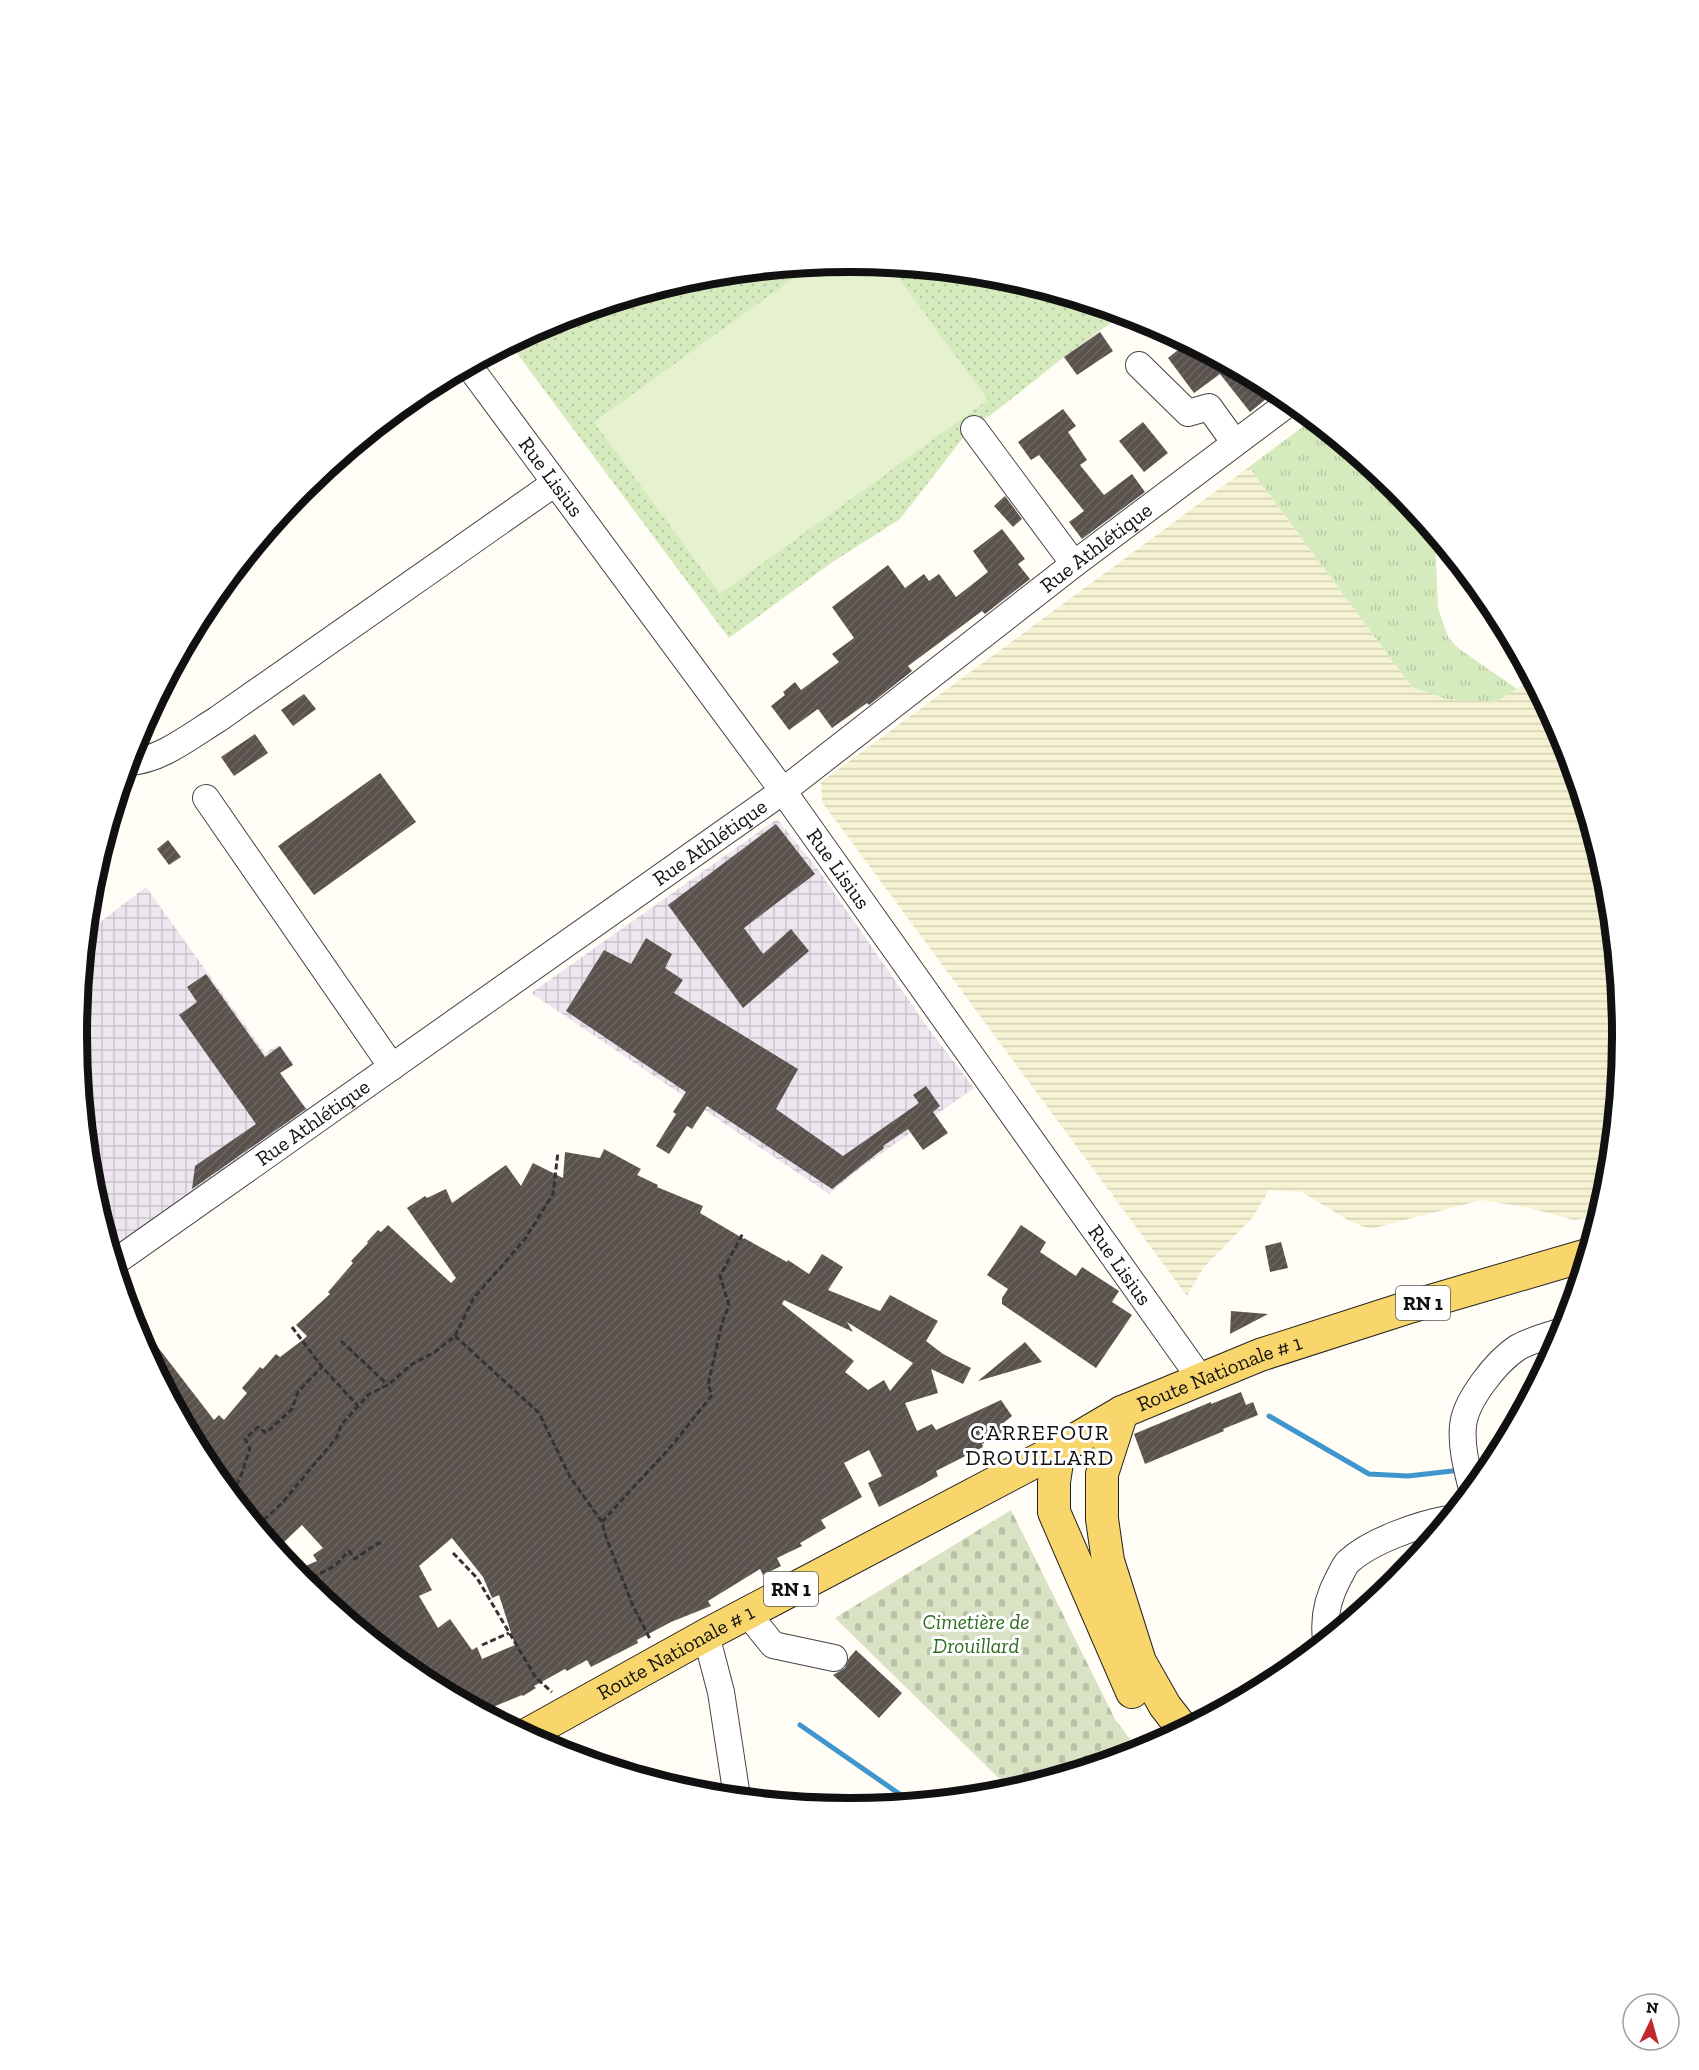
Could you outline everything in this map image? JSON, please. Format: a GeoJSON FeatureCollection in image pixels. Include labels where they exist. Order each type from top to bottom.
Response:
{"type":"FeatureCollection","features":[{"type":"Feature","properties":{"kind":"main road","name":"Route Nationale # 1"},"geometry":{"type":"LineString","coordinates":[[536,1729],[705,1635],[1059,1449],[1122,1412],[1260,1355],[1403,1309],[1579,1257]]}},
{"type":"Feature","properties":{"kind":"main road"},"geometry":{"type":"LineString","coordinates":[[1122,1412],[1102,1474],[1102,1519],[1108,1561],[1140,1662],[1165,1706],[1178,1723]]}},
{"type":"Feature","properties":{"kind":"main road"},"geometry":{"type":"LineString","coordinates":[[1059,1449],[1054,1482],[1054,1512],[1128,1687],[1160,1731]]}},
{"type":"Feature","properties":{"kind":"street"},"geometry":{"type":"LineString","coordinates":[[1139,365],[1188,413],[1209,406],[1234,443]]}},
{"type":"Feature","properties":{"kind":"street","name":"Rue Lisius"},"geometry":{"type":"LineString","coordinates":[[473,372],[783,791],[1204,1377]]}},
{"type":"Feature","properties":{"kind":"street","name":"Rue Athlétique"},"geometry":{"type":"LineString","coordinates":[[121,1259],[783,791],[1074,564],[1282,408]]}},
{"type":"Feature","properties":{"kind":"street"},"geometry":{"type":"LineString","coordinates":[[974,429],[1074,564]]}},
{"type":"Feature","properties":{"kind":"street"},"geometry":{"type":"LineString","coordinates":[[138,762],[163,752],[218,719],[555,483]]}},
{"type":"Feature","properties":{"kind":"street"},"geometry":{"type":"LineString","coordinates":[[206,798],[392,1067]]}},
{"type":"Feature","properties":{"kind":"street"},"geometry":{"type":"LineString","coordinates":[[1469,1478],[1462,1425],[1469,1401],[1487,1377],[1517,1348],[1550,1335]]}},
{"type":"Feature","properties":{"kind":"street"},"geometry":{"type":"LineString","coordinates":[[1325,1631],[1324,1621],[1330,1594],[1347,1562],[1382,1540],[1436,1521]]}},
{"type":"Feature","properties":{"kind":"street"},"geometry":{"type":"LineString","coordinates":[[747,1613],[773,1645],[834,1658]]}},
{"type":"Feature","properties":{"kind":"street"},"geometry":{"type":"LineString","coordinates":[[705,1635],[721,1692],[736,1789]]}},
{"type":"Feature","properties":{"kind":"path"},"geometry":{"type":"LineString","coordinates":[[262,1521],[288,1496],[338,1437],[341,1425],[369,1394],[388,1385],[412,1364],[435,1352],[455,1336],[472,1299],[525,1239],[553,1194],[558,1152]]}},
{"type":"Feature","properties":{"kind":"path"},"geometry":{"type":"LineString","coordinates":[[602,1522],[674,1443],[712,1395],[708,1385],[722,1323],[729,1305],[720,1276],[743,1233]]}},
{"type":"Feature","properties":{"kind":"path"},"geometry":{"type":"LineString","coordinates":[[292,1326],[322,1367],[358,1406]]}},
{"type":"Feature","properties":{"kind":"path"},"geometry":{"type":"LineString","coordinates":[[455,1336],[539,1413],[570,1477],[602,1522],[633,1606],[661,1659]]}},
{"type":"Feature","properties":{"kind":"path"},"geometry":{"type":"LineString","coordinates":[[341,1341],[388,1385]]}},
{"type":"Feature","properties":{"kind":"path"},"geometry":{"type":"LineString","coordinates":[[236,1486],[250,1448],[245,1439],[258,1427],[266,1433],[292,1409],[298,1392],[322,1367]]}},
{"type":"Feature","properties":{"kind":"path"},"geometry":{"type":"LineString","coordinates":[[312,1576],[337,1564],[340,1558],[349,1551],[355,1559],[378,1543],[383,1544]]}},
{"type":"Feature","properties":{"kind":"path"},"geometry":{"type":"LineString","coordinates":[[453,1553],[477,1578],[536,1678],[571,1710]]}},
{"type":"Feature","properties":{"kind":"path"},"geometry":{"type":"LineString","coordinates":[[482,1645],[509,1633]]}},
{"type":"Feature","properties":{"kind":"shaded area"},"geometry":{"type":"Polygon","coordinates":[[[1249,467],[1412,687],[1495,702],[1526,684],[1554,743],[1572,790],[1586,838],[1605,935],[1610,985],[1612,1035],[1610,1085],[1605,1135],[1589,1217],[1574,1220],[1530,1208],[1482,1200],[1370,1229],[1351,1222],[1302,1192],[1269,1190],[1253,1217],[1203,1268],[1187,1296],[822,802],[821,782],[1249,467]]]}},
{"type":"Feature","properties":{"kind":"shaded area"},"geometry":{"type":"Polygon","coordinates":[[[777,819],[817,868],[928,1028],[974,1088],[858,1170],[829,1194],[531,993],[777,819]]]}},
{"type":"Feature","properties":{"kind":"shaded area"},"geometry":{"type":"Polygon","coordinates":[[[146,887],[265,1053],[278,1045],[293,1062],[280,1073],[311,1114],[119,1253],[102,1184],[89,1085],[87,1035],[89,985],[96,925],[146,887]]]}},
{"type":"Feature","properties":{"kind":"green space"},"geometry":{"type":"Polygon","coordinates":[[[850,272],[949,279],[1047,298],[1114,320],[991,415],[973,425],[900,519],[831,563],[729,638],[514,350],[604,313],[652,298],[750,279],[800,274],[850,272]]]}},
{"type":"Feature","properties":{"kind":"green space"},"geometry":{"type":"Polygon","coordinates":[[[850,272],[896,274],[988,400],[720,594],[594,422],[800,274],[850,272]]]}},
{"type":"Feature","properties":{"kind":"green space"},"geometry":{"type":"Polygon","coordinates":[[[1306,424],[1314,430],[1389,496],[1435,548],[1438,608],[1448,637],[1458,648],[1517,689],[1496,702],[1447,699],[1412,687],[1249,467],[1306,424]]]}},
{"type":"Feature","properties":{"kind":"green space","name":"Cimetière de Drouillard"},"geometry":{"type":"Polygon","coordinates":[[[1011,1510],[1115,1719],[1132,1742],[1047,1772],[1003,1782],[835,1618],[1011,1510]]]}},
{"type":"Feature","properties":{"kind":"building"},"geometry":{"type":"Polygon","coordinates":[[[1100,332],[1113,351],[1077,375],[1064,357],[1100,332]]]}},
{"type":"Feature","properties":{"kind":"building"},"geometry":{"type":"Polygon","coordinates":[[[1180,348],[1268,398],[1250,412],[1220,374],[1194,393],[1168,358],[1180,348]]]}},
{"type":"Feature","properties":{"kind":"building"},"geometry":{"type":"Polygon","coordinates":[[[1063,409],[1076,426],[1068,432],[1087,460],[1080,465],[1104,495],[1132,474],[1145,492],[1082,539],[1069,522],[1084,511],[1039,455],[1031,460],[1018,442],[1063,409]]]}},
{"type":"Feature","properties":{"kind":"building"},"geometry":{"type":"Polygon","coordinates":[[[1143,422],[1168,453],[1144,472],[1119,441],[1143,422]]]}},
{"type":"Feature","properties":{"kind":"building"},"geometry":{"type":"Polygon","coordinates":[[[1005,496],[1022,519],[1013,527],[994,506],[1005,496]]]}},
{"type":"Feature","properties":{"kind":"building"},"geometry":{"type":"Polygon","coordinates":[[[1002,529],[1025,559],[1018,564],[1030,579],[985,614],[982,611],[908,666],[912,671],[869,705],[867,703],[832,728],[818,709],[789,730],[771,706],[785,695],[783,692],[795,682],[801,690],[839,662],[832,654],[854,638],[832,607],[888,565],[905,588],[924,574],[929,581],[939,574],[956,597],[988,572],[973,551],[1002,529]]]}},
{"type":"Feature","properties":{"kind":"building"},"geometry":{"type":"Polygon","coordinates":[[[304,694],[316,709],[293,726],[281,710],[304,694]]]}},
{"type":"Feature","properties":{"kind":"building"},"geometry":{"type":"Polygon","coordinates":[[[255,734],[268,753],[234,776],[221,757],[255,734]]]}},
{"type":"Feature","properties":{"kind":"building"},"geometry":{"type":"Polygon","coordinates":[[[380,773],[416,822],[314,895],[278,846],[380,773]]]}},
{"type":"Feature","properties":{"kind":"building"},"geometry":{"type":"Polygon","coordinates":[[[776,824],[815,874],[744,928],[763,954],[791,929],[809,951],[743,1008],[668,905],[776,824]]]}},
{"type":"Feature","properties":{"kind":"building"},"geometry":{"type":"Polygon","coordinates":[[[168,840],[181,857],[169,865],[157,849],[168,840]]]}},
{"type":"Feature","properties":{"kind":"building"},"geometry":{"type":"Polygon","coordinates":[[[646,938],[672,954],[665,968],[683,980],[674,993],[798,1069],[776,1109],[843,1156],[919,1103],[913,1095],[926,1086],[940,1106],[933,1112],[948,1133],[923,1150],[908,1129],[883,1146],[884,1148],[832,1189],[707,1106],[692,1129],[687,1126],[669,1154],[656,1146],[676,1114],[673,1112],[686,1092],[566,1011],[604,950],[631,964],[646,938]]]}},
{"type":"Feature","properties":{"kind":"building"},"geometry":{"type":"Polygon","coordinates":[[[206,974],[265,1057],[280,1046],[293,1065],[280,1073],[306,1109],[192,1189],[195,1166],[256,1124],[179,1015],[197,1002],[187,987],[206,974]]]}},
{"type":"Feature","properties":{"kind":"building"},"geometry":{"type":"Polygon","coordinates":[[[604,1149],[641,1169],[637,1175],[658,1185],[657,1187],[703,1206],[700,1213],[787,1262],[788,1260],[809,1274],[822,1254],[843,1267],[828,1290],[880,1311],[890,1295],[938,1321],[926,1341],[943,1354],[971,1368],[963,1384],[931,1369],[938,1393],[905,1403],[917,1431],[932,1424],[936,1430],[1001,1400],[1012,1416],[1002,1424],[1003,1432],[982,1444],[983,1447],[936,1471],[938,1476],[879,1507],[868,1483],[882,1476],[869,1450],[844,1463],[862,1497],[821,1520],[826,1528],[800,1543],[802,1546],[777,1558],[781,1566],[763,1575],[760,1569],[708,1601],[711,1606],[671,1622],[637,1640],[638,1643],[591,1667],[587,1660],[534,1686],[536,1688],[523,1696],[491,1708],[426,1669],[385,1640],[310,1574],[303,1567],[317,1561],[313,1555],[323,1548],[302,1525],[284,1542],[280,1542],[276,1538],[216,1459],[189,1416],[149,1336],[214,1420],[219,1415],[224,1420],[247,1393],[242,1388],[260,1367],[263,1369],[276,1354],[280,1357],[307,1336],[296,1325],[330,1294],[328,1292],[353,1263],[351,1261],[378,1230],[381,1232],[388,1225],[451,1283],[456,1278],[407,1208],[425,1196],[427,1198],[446,1189],[452,1203],[506,1165],[521,1186],[533,1163],[563,1178],[565,1152],[600,1158],[604,1149]],[[784,1300],[782,1304],[854,1361],[845,1372],[868,1390],[884,1380],[890,1391],[913,1363],[847,1322],[853,1332],[784,1300]],[[452,1538],[419,1566],[432,1590],[419,1596],[438,1628],[450,1619],[472,1650],[477,1647],[482,1659],[515,1645],[499,1595],[492,1598],[483,1577],[452,1538]]]}},
{"type":"Feature","properties":{"kind":"building"},"geometry":{"type":"Polygon","coordinates":[[[1021,1225],[1046,1242],[1040,1252],[1076,1276],[1082,1267],[1119,1291],[1112,1302],[1132,1315],[1096,1368],[1002,1304],[1002,1298],[1008,1289],[987,1275],[1021,1225]]]}},
{"type":"Feature","properties":{"kind":"building"},"geometry":{"type":"Polygon","coordinates":[[[1281,1242],[1288,1268],[1270,1272],[1265,1246],[1281,1242]]]}},
{"type":"Feature","properties":{"kind":"building"},"geometry":{"type":"Polygon","coordinates":[[[1231,1311],[1268,1314],[1230,1334],[1231,1311]]]}},
{"type":"Feature","properties":{"kind":"building"},"geometry":{"type":"Polygon","coordinates":[[[1025,1342],[1042,1362],[978,1381],[1025,1342]]]}},
{"type":"Feature","properties":{"kind":"building"},"geometry":{"type":"Polygon","coordinates":[[[1241,1392],[1246,1405],[1253,1402],[1258,1415],[1145,1464],[1134,1434],[1241,1392]]]}},
{"type":"Feature","properties":{"kind":"building"},"geometry":{"type":"Polygon","coordinates":[[[856,1650],[902,1693],[879,1718],[833,1675],[845,1668],[849,1658],[856,1650]]]}},
{"type":"Feature","properties":{"kind":"waterway"},"geometry":{"type":"LineString","coordinates":[[1269,1416],[1369,1474],[1408,1476],[1461,1470]]}},
{"type":"Feature","properties":{"kind":"waterway"},"geometry":{"type":"LineString","coordinates":[[800,1725],[902,1796]]}},
{"type":"Feature","properties":{"kind":"district","name":"CARREFOUR DROUILLARD"},"geometry":{"type":"Point","coordinates":[1040,1444]}}]}
